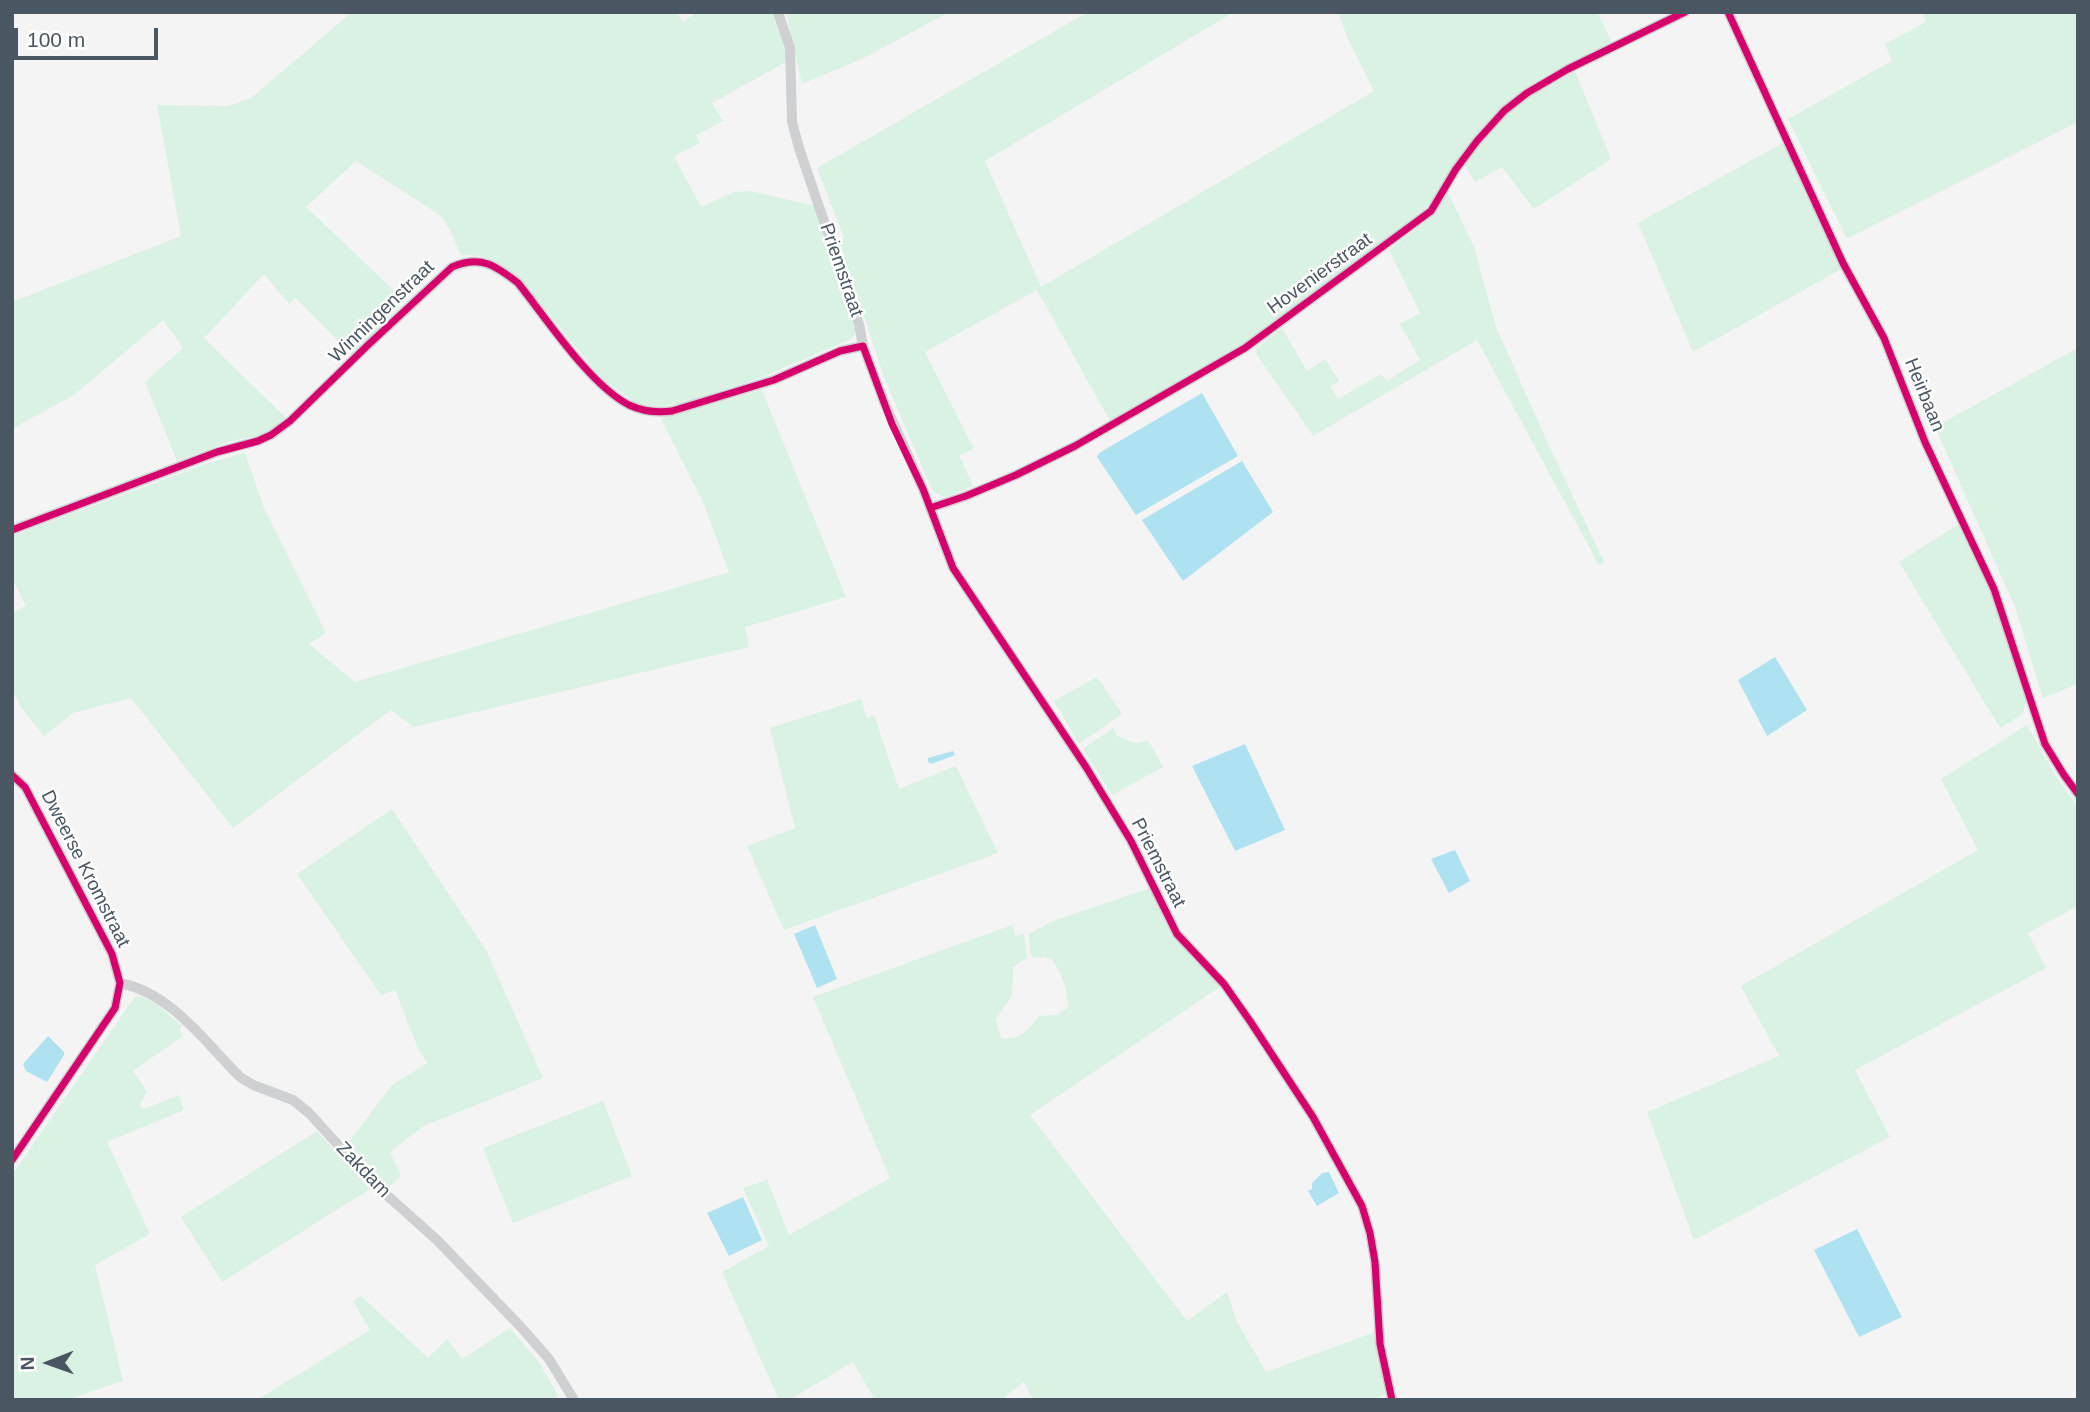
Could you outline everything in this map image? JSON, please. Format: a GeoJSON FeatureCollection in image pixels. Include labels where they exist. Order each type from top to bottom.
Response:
{"type":"FeatureCollection","features":[{"type":"Feature","properties":{"kind":"street","name":"Priemstraat"},"geometry":{"type":"LineString","coordinates":[[778,12],[790,48],[792,122],[859,324],[863,346],[892,424],[930,508],[953,568],[1125,830],[1148,871],[1177,934],[1224,984],[1250,1021],[1313,1117],[1362,1206],[1375,1262],[1380,1344],[1392,1400]]}},
{"type":"Feature","properties":{"kind":"street","name":"Hovenierstraat"},"geometry":{"type":"LineString","coordinates":[[930,508],[1017,475],[1075,446],[1252,344],[1431,211],[1456,169],[1477,141],[1504,111],[1527,93],[1568,69],[1685,12]]}},
{"type":"Feature","properties":{"kind":"street","name":"Heirbaan"},"geometry":{"type":"LineString","coordinates":[[1728,12],[1843,263],[1884,338],[1925,442],[1994,589],[2045,744],[2078,794]]}},
{"type":"Feature","properties":{"kind":"street","name":"Winningenstraat"},"geometry":{"type":"LineString","coordinates":[[12,530],[217,452],[271,435],[290,421],[452,267],[464,262],[475,260],[488,263],[503,271],[518,283],[591,374],[629,405],[657,412],[672,411],[774,380],[840,351],[863,346]]}},
{"type":"Feature","properties":{"kind":"street","name":"Dweerse Kromstraat"},"geometry":{"type":"LineString","coordinates":[[12,775],[25,787],[106,943],[118,969],[120,984]]}},
{"type":"Feature","properties":{"kind":"street"},"geometry":{"type":"LineString","coordinates":[[12,1160],[109,1018],[119,996],[120,984]]}},
{"type":"Feature","properties":{"kind":"street","name":"Zakdam"},"geometry":{"type":"LineString","coordinates":[[120,984],[137,987],[163,1000],[240,1077],[253,1085],[293,1100],[309,1113],[371,1181],[437,1240],[520,1326],[549,1359],[574,1400]]}},
{"type":"Feature","properties":{"kind":"green space"},"geometry":{"type":"Polygon","coordinates":[[[352,12],[676,12],[683,22],[697,12],[774,12],[788,61],[712,103],[723,121],[696,135],[700,143],[674,156],[701,207],[734,192],[750,191],[816,206],[854,325],[856,333],[853,338],[760,378],[679,404],[648,407],[636,403],[602,379],[521,280],[494,260],[461,255],[441,216],[356,161],[306,207],[405,301],[352,355],[295,298],[289,304],[264,274],[204,338],[286,418],[262,435],[230,441],[177,461],[145,382],[183,348],[163,320],[74,395],[12,429],[12,302],[181,236],[157,105],[228,106],[251,98],[352,12]]]}},
{"type":"Feature","properties":{"kind":"green space"},"geometry":{"type":"Polygon","coordinates":[[[786,12],[949,12],[864,58],[802,84],[786,12]]]}},
{"type":"Feature","properties":{"kind":"green space"},"geometry":{"type":"Polygon","coordinates":[[[1088,12],[1234,12],[985,161],[1041,287],[1374,91],[1338,12],[1600,12],[1598,14],[1612,43],[1548,75],[1513,98],[1487,125],[1419,215],[1259,334],[1110,421],[1037,290],[925,352],[974,449],[959,455],[973,486],[945,497],[933,492],[884,377],[839,241],[844,238],[817,168],[1088,12]]]}},
{"type":"Feature","properties":{"kind":"green space"},"geometry":{"type":"Polygon","coordinates":[[[1921,12],[2078,12],[2078,122],[1847,239],[1788,119],[1892,61],[1885,44],[1926,22],[1921,12]]]}},
{"type":"Feature","properties":{"kind":"green space"},"geometry":{"type":"Polygon","coordinates":[[[1575,71],[1611,159],[1534,209],[1502,167],[1475,182],[1464,164],[1507,114],[1521,102],[1575,71]]]}},
{"type":"Feature","properties":{"kind":"green space"},"geometry":{"type":"Polygon","coordinates":[[[1785,142],[1843,268],[1693,352],[1638,223],[1785,142]]]}},
{"type":"Feature","properties":{"kind":"green space"},"geometry":{"type":"Polygon","coordinates":[[[1448,193],[1474,247],[1496,327],[1604,562],[1599,565],[1477,340],[1313,436],[1257,355],[1256,348],[1282,328],[1307,371],[1325,359],[1339,381],[1330,386],[1338,399],[1381,374],[1387,381],[1420,360],[1400,324],[1420,313],[1389,250],[1426,221],[1448,193]]]}},
{"type":"Feature","properties":{"kind":"green space"},"geometry":{"type":"Polygon","coordinates":[[[2078,348],[2078,684],[2043,698],[2015,607],[1935,427],[2078,348]]]}},
{"type":"Feature","properties":{"kind":"green space"},"geometry":{"type":"Polygon","coordinates":[[[762,390],[846,597],[745,627],[749,647],[413,727],[391,710],[233,828],[131,698],[73,713],[44,736],[20,706],[12,688],[12,613],[26,606],[12,578],[12,536],[208,463],[245,453],[264,508],[326,633],[309,644],[355,682],[729,572],[703,502],[661,419],[762,390]]]}},
{"type":"Feature","properties":{"kind":"green space"},"geometry":{"type":"Polygon","coordinates":[[[1962,522],[1981,563],[2027,696],[2023,714],[2000,728],[1899,562],[1962,522]]]}},
{"type":"Feature","properties":{"kind":"green space"},"geometry":{"type":"Polygon","coordinates":[[[1097,677],[1122,714],[1079,744],[1054,701],[1097,677]]]}},
{"type":"Feature","properties":{"kind":"green space"},"geometry":{"type":"Polygon","coordinates":[[[861,699],[867,718],[874,715],[899,789],[956,766],[998,853],[784,930],[747,846],[795,828],[770,728],[861,699]]]}},
{"type":"Feature","properties":{"kind":"green space"},"geometry":{"type":"Polygon","coordinates":[[[2027,725],[2055,775],[2078,807],[2078,906],[2028,933],[2046,968],[1855,1070],[1890,1137],[1694,1240],[1647,1112],[1779,1056],[1741,986],[1978,850],[1941,779],[2027,725]]]}},
{"type":"Feature","properties":{"kind":"green space"},"geometry":{"type":"Polygon","coordinates":[[[1113,728],[1117,736],[1136,743],[1148,740],[1163,767],[1112,795],[1083,749],[1113,728]]]}},
{"type":"Feature","properties":{"kind":"green space"},"geometry":{"type":"Polygon","coordinates":[[[392,809],[486,950],[543,1078],[424,1126],[390,1152],[401,1176],[388,1188],[346,1146],[392,1085],[427,1063],[417,1046],[395,990],[381,995],[297,874],[392,809]]]}},
{"type":"Feature","properties":{"kind":"green space"},"geometry":{"type":"Polygon","coordinates":[[[1150,888],[1176,940],[1221,986],[1030,1115],[1187,1321],[1227,1292],[1237,1322],[1266,1372],[1375,1332],[1386,1395],[1364,1400],[1033,1400],[1024,1382],[1001,1400],[875,1400],[853,1362],[789,1400],[779,1400],[722,1272],[769,1246],[743,1188],[767,1180],[789,1235],[890,1178],[813,997],[1012,925],[1016,936],[1024,934],[1027,958],[1013,967],[1012,995],[996,1019],[1002,1038],[1014,1038],[1039,1016],[1057,1015],[1068,1007],[1066,988],[1053,960],[1045,957],[1033,958],[1029,934],[1053,921],[1150,888]]]}},
{"type":"Feature","properties":{"kind":"green space"},"geometry":{"type":"Polygon","coordinates":[[[138,996],[155,1004],[181,1025],[183,1036],[133,1071],[147,1092],[140,1105],[144,1109],[179,1095],[184,1110],[107,1142],[150,1234],[95,1265],[123,1381],[66,1400],[12,1400],[12,1175],[134,998],[138,996]]]}},
{"type":"Feature","properties":{"kind":"green space"},"geometry":{"type":"Polygon","coordinates":[[[603,1101],[632,1176],[513,1223],[483,1148],[603,1101]]]}},
{"type":"Feature","properties":{"kind":"green space"},"geometry":{"type":"Polygon","coordinates":[[[317,1131],[370,1189],[222,1282],[181,1217],[317,1131]]]}},
{"type":"Feature","properties":{"kind":"green space"},"geometry":{"type":"Polygon","coordinates":[[[361,1296],[428,1358],[447,1339],[462,1359],[510,1328],[538,1361],[558,1395],[555,1400],[257,1400],[370,1330],[353,1301],[361,1296]]]}},
{"type":"Feature","properties":{"kind":"water"},"geometry":{"type":"Polygon","coordinates":[[[1202,393],[1238,456],[1136,515],[1097,457],[1099,453],[1202,393]]]}},
{"type":"Feature","properties":{"kind":"water"},"geometry":{"type":"Polygon","coordinates":[[[1242,461],[1273,512],[1183,581],[1142,520],[1242,461]]]}},
{"type":"Feature","properties":{"kind":"water"},"geometry":{"type":"Polygon","coordinates":[[[1775,657],[1807,710],[1767,736],[1738,680],[1775,657]]]}},
{"type":"Feature","properties":{"kind":"water"},"geometry":{"type":"Polygon","coordinates":[[[1245,744],[1285,830],[1235,851],[1192,766],[1245,744]]]}},
{"type":"Feature","properties":{"kind":"water"},"geometry":{"type":"Polygon","coordinates":[[[953,751],[955,755],[931,764],[928,762],[928,758],[953,751]]]}},
{"type":"Feature","properties":{"kind":"water"},"geometry":{"type":"Polygon","coordinates":[[[1455,850],[1470,881],[1449,893],[1431,859],[1455,850]]]}},
{"type":"Feature","properties":{"kind":"water"},"geometry":{"type":"Polygon","coordinates":[[[815,925],[837,979],[817,988],[794,934],[815,925]]]}},
{"type":"Feature","properties":{"kind":"water"},"geometry":{"type":"Polygon","coordinates":[[[48,1036],[64,1055],[47,1082],[26,1071],[23,1064],[48,1036]]]}},
{"type":"Feature","properties":{"kind":"water"},"geometry":{"type":"Polygon","coordinates":[[[1329,1172],[1339,1193],[1317,1206],[1308,1191],[1322,1173],[1329,1172]]]}},
{"type":"Feature","properties":{"kind":"water"},"geometry":{"type":"Polygon","coordinates":[[[743,1197],[762,1240],[729,1256],[707,1213],[743,1197]]]}},
{"type":"Feature","properties":{"kind":"water"},"geometry":{"type":"Polygon","coordinates":[[[1857,1229],[1902,1317],[1859,1337],[1814,1250],[1857,1229]]]}},
{"type":"Feature","properties":{"kind":"cycle path"},"geometry":{"type":"LineString","coordinates":[[930,508],[1016,475],[1075,446],[1245,348],[1431,211],[1456,169],[1477,141],[1504,111],[1527,93],[1568,69],[1685,12]]}},
{"type":"Feature","properties":{"kind":"cycle path"},"geometry":{"type":"LineString","coordinates":[[1728,12],[1843,263],[1884,338],[1925,442],[1994,589],[2045,744],[2078,794]]}},
{"type":"Feature","properties":{"kind":"cycle path"},"geometry":{"type":"LineString","coordinates":[[12,530],[217,452],[271,435],[290,421],[452,267],[471,262],[495,267],[518,283],[584,367],[614,395],[629,405],[644,410],[672,411],[774,380],[840,351],[863,346],[892,424],[923,489],[953,568],[1086,767],[1131,841],[1177,934],[1224,984],[1250,1021],[1313,1117],[1362,1206],[1375,1262],[1380,1344],[1392,1400]]}},
{"type":"Feature","properties":{"kind":"cycle path"},"geometry":{"type":"LineString","coordinates":[[12,775],[25,787],[112,954],[120,983],[115,1008],[12,1160]]}}]}
